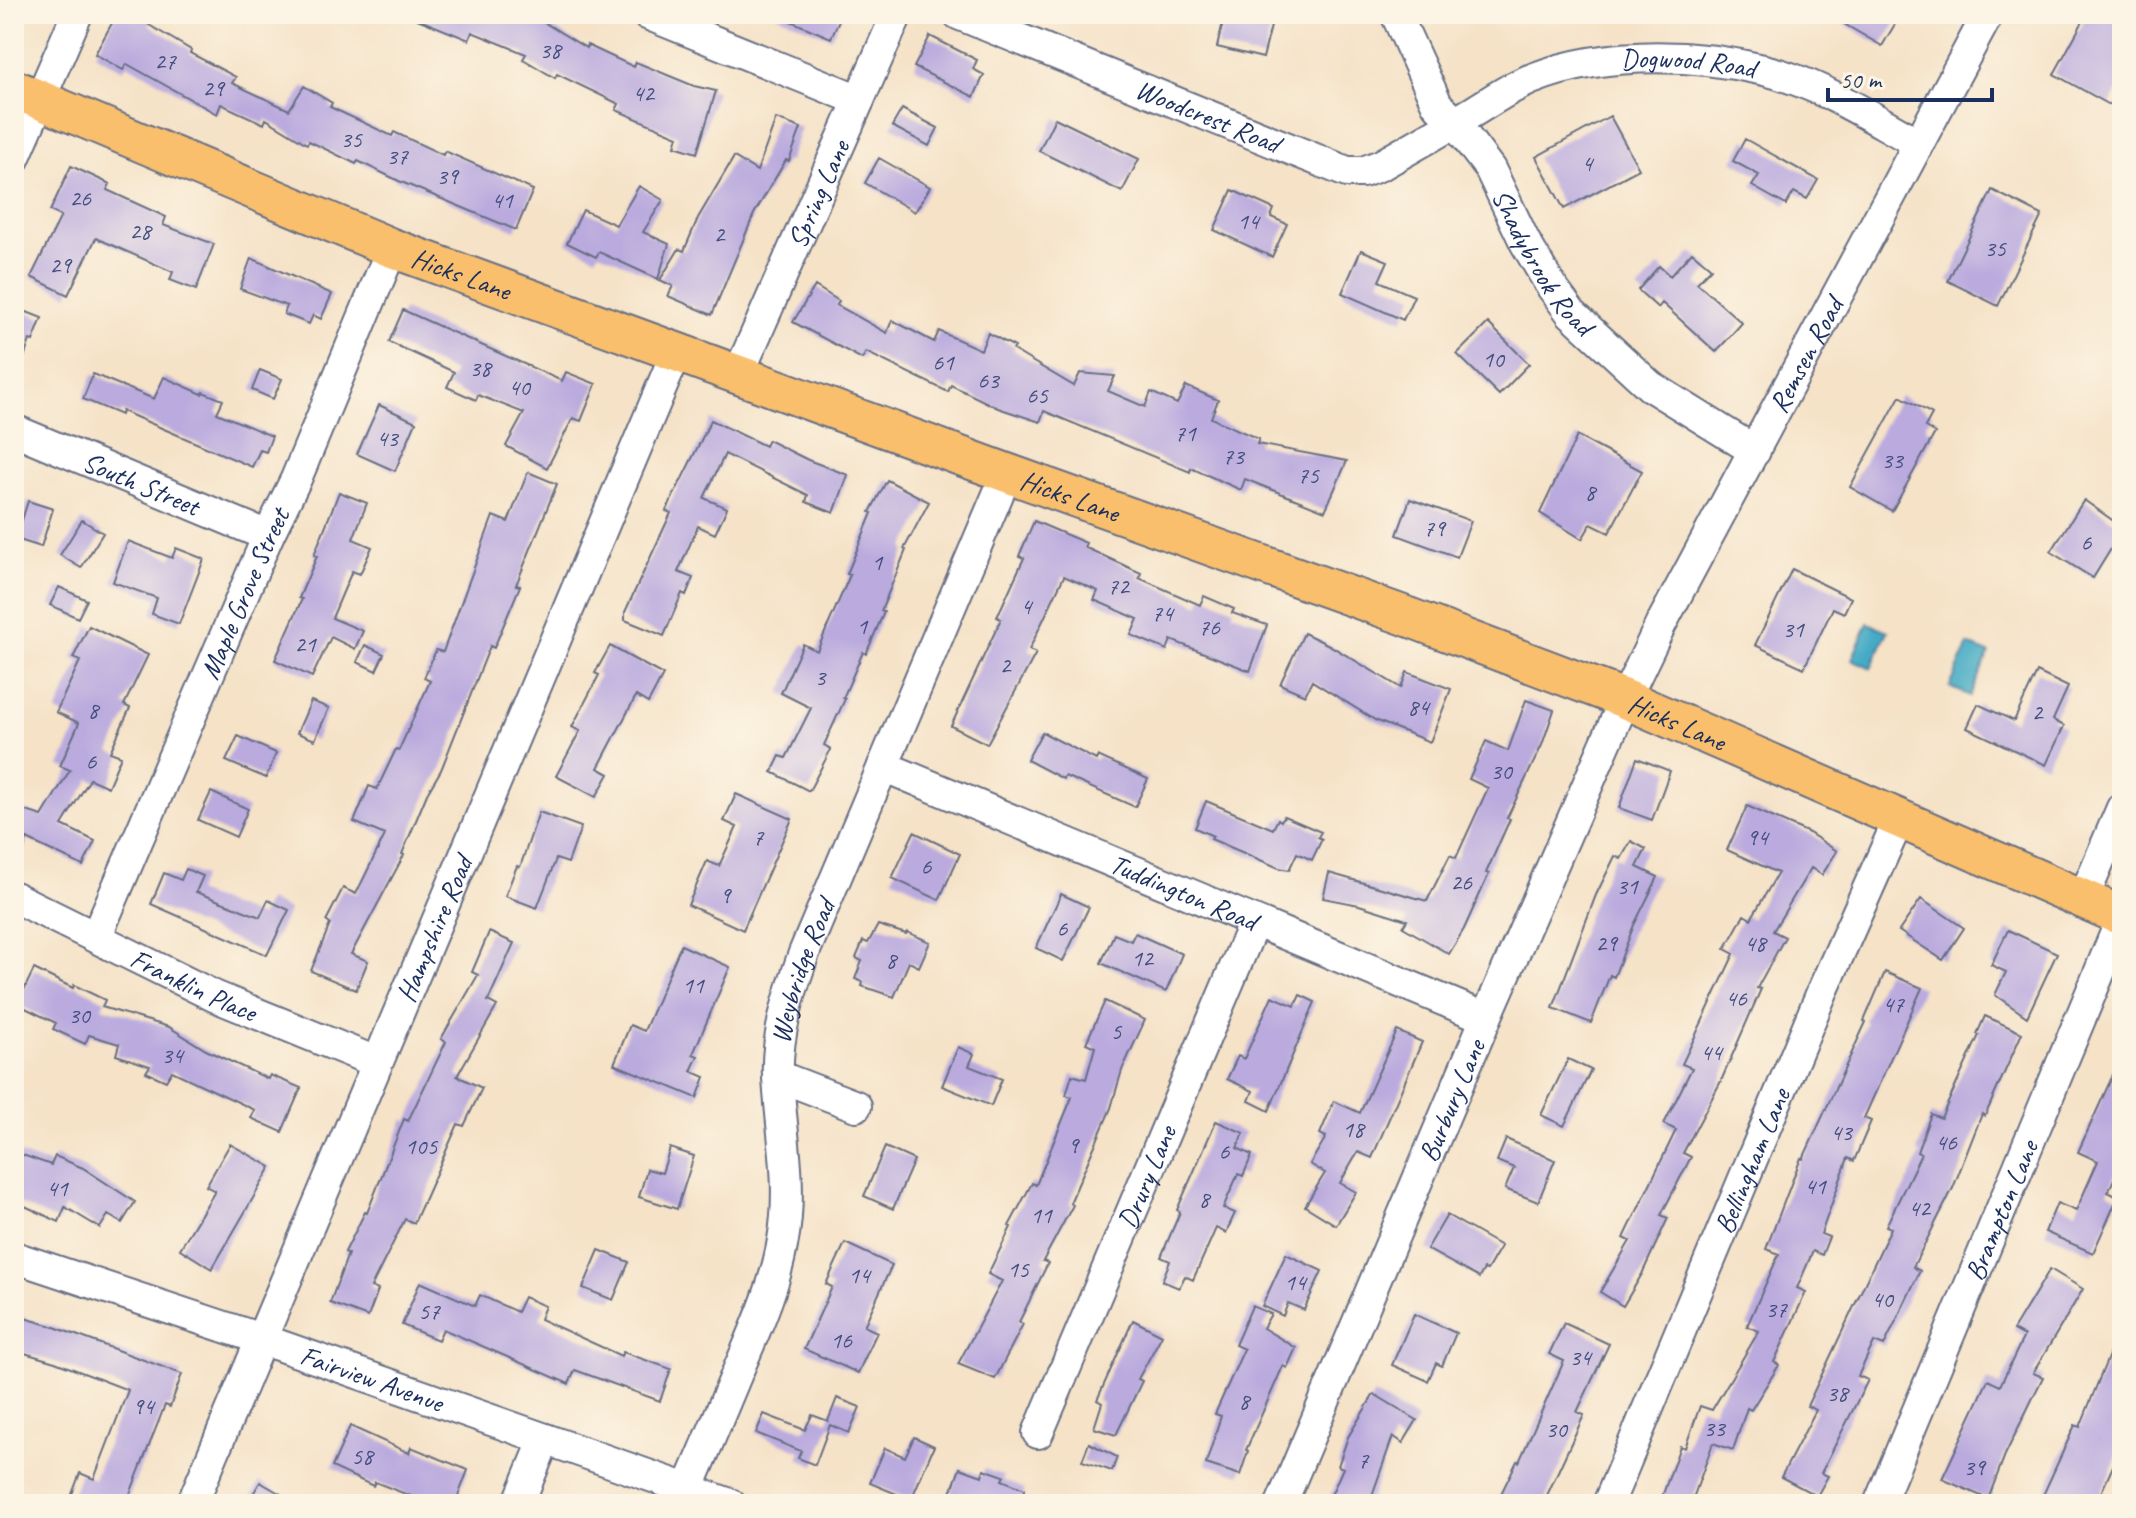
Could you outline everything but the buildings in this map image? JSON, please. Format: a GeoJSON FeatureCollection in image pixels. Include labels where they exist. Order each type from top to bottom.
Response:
{"type":"FeatureCollection","features":[{"type":"Feature","properties":{"kind":"main road","name":"Hicks Lane"},"geometry":{"type":"LineString","coordinates":[[27,95],[392,248],[1403,615],[1625,699],[2122,917]]}},
{"type":"Feature","properties":{"kind":"street"},"geometry":{"type":"LineString","coordinates":[[14,159],[27,95],[77,14]]}},
{"type":"Feature","properties":{"kind":"street"},"geometry":{"type":"LineString","coordinates":[[647,14],[859,100]]}},
{"type":"Feature","properties":{"kind":"street","name":"Spring Lane"},"geometry":{"type":"LineString","coordinates":[[738,375],[897,14]]}},
{"type":"Feature","properties":{"kind":"street","name":"Woodcrest Road"},"geometry":{"type":"LineString","coordinates":[[958,14],[1347,172],[1363,172],[1381,165],[1455,123]]}},
{"type":"Feature","properties":{"kind":"street","name":"Shadybrook Road"},"geometry":{"type":"LineString","coordinates":[[1396,14],[1437,104],[1490,169],[1525,242],[1571,313],[1650,386],[1755,451]]}},
{"type":"Feature","properties":{"kind":"street","name":"Remsen Road"},"geometry":{"type":"LineString","coordinates":[[1625,699],[1661,624],[1988,14]]}},
{"type":"Feature","properties":{"kind":"street","name":"Dogwood Road"},"geometry":{"type":"LineString","coordinates":[[1455,123],[1517,85],[1545,74],[1587,64],[1639,58],[1692,58],[1765,70],[1798,82],[1857,109],[1918,143]]}},
{"type":"Feature","properties":{"kind":"street","name":"Maple Grove Street"},"geometry":{"type":"LineString","coordinates":[[96,937],[268,536],[296,479],[392,248]]}},
{"type":"Feature","properties":{"kind":"street","name":"Hampshire Road"},"geometry":{"type":"LineString","coordinates":[[192,1504],[676,353]]}},
{"type":"Feature","properties":{"kind":"street","name":"South Street"},"geometry":{"type":"LineString","coordinates":[[14,430],[268,536]]}},
{"type":"Feature","properties":{"kind":"street","name":"Weybridge Road"},"geometry":{"type":"LineString","coordinates":[[688,1489],[764,1310],[783,1241],[788,1164],[778,1076],[779,1046],[787,1003],[804,953],[1007,473]]}},
{"type":"Feature","properties":{"kind":"street","name":"Burbury Lane"},"geometry":{"type":"LineString","coordinates":[[1281,1504],[1486,1018],[1625,699]]}},
{"type":"Feature","properties":{"kind":"street","name":"Tuddington Road"},"geometry":{"type":"LineString","coordinates":[[883,766],[1486,1018]]}},
{"type":"Feature","properties":{"kind":"street"},"geometry":{"type":"LineString","coordinates":[[2083,899],[2122,808]]}},
{"type":"Feature","properties":{"kind":"street","name":"Bellingham Lane"},"geometry":{"type":"LineString","coordinates":[[1608,1504],[1822,992],[1899,819]]}},
{"type":"Feature","properties":{"kind":"street","name":"Franklin Place"},"geometry":{"type":"LineString","coordinates":[[14,897],[214,996],[376,1062]]}},
{"type":"Feature","properties":{"kind":"street","name":"Brampton Lane"},"geometry":{"type":"LineString","coordinates":[[1879,1504],[2122,917]]}},
{"type":"Feature","properties":{"kind":"street","name":"Drury Lane"},"geometry":{"type":"LineString","coordinates":[[1038,1433],[1254,922]]}},
{"type":"Feature","properties":{"kind":"street"},"geometry":{"type":"LineString","coordinates":[[778,1076],[856,1106]]}},
{"type":"Feature","properties":{"kind":"street","name":"Fairview Avenue"},"geometry":{"type":"LineString","coordinates":[[14,1257],[261,1339],[730,1504]]}},
{"type":"Feature","properties":{"kind":"street"},"geometry":{"type":"LineString","coordinates":[[518,1504],[545,1439]]}},
{"type":"Feature","properties":{"kind":"water"},"geometry":{"type":"Polygon","coordinates":[[[1868,623],[1888,631],[1871,668],[1852,659],[1868,623]]]}},
{"type":"Feature","properties":{"kind":"water"},"geometry":{"type":"Polygon","coordinates":[[[1968,645],[1989,653],[1970,696],[1950,687],[1968,645]]]}}]}
